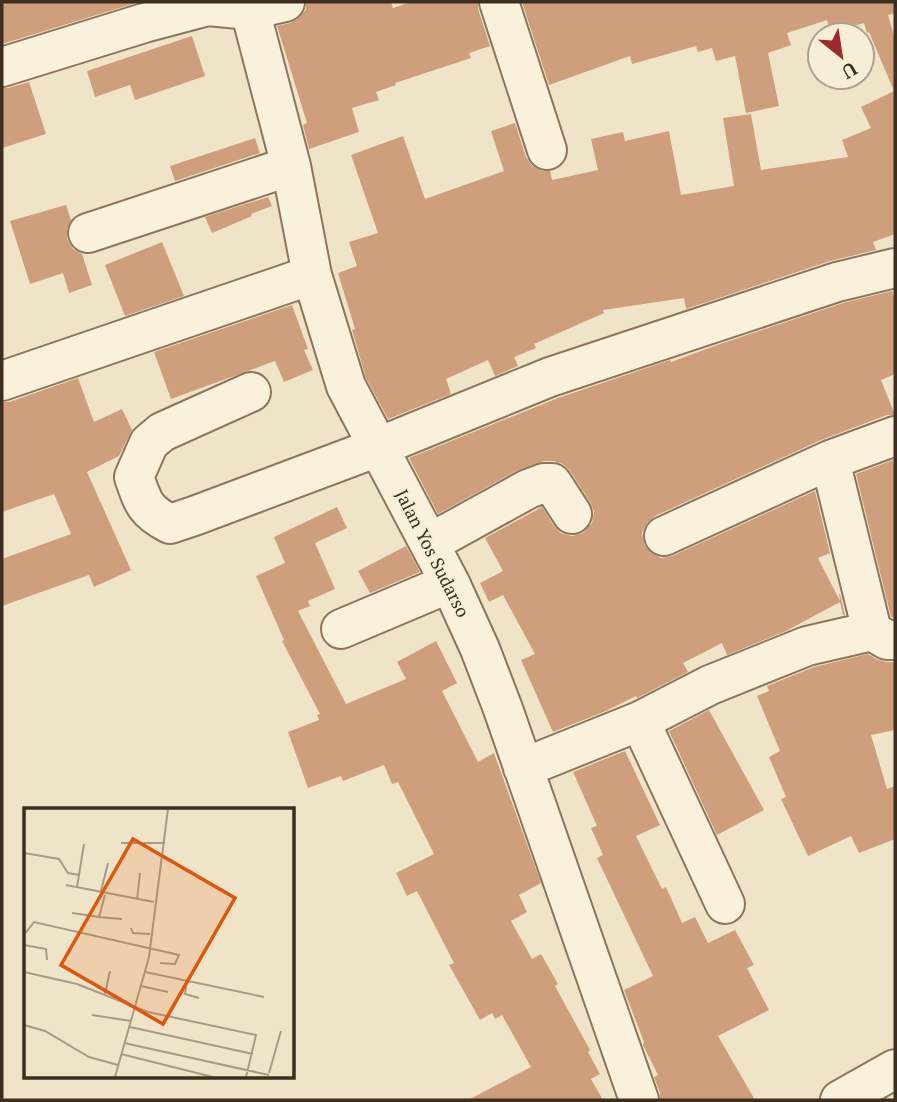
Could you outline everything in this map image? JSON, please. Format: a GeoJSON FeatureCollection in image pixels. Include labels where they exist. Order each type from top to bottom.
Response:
{"type":"FeatureCollection","features":[{"type":"Feature","properties":{"kind":"street"},"geometry":{"type":"LineString","coordinates":[[499,2],[547,150]]}},
{"type":"Feature","properties":{"kind":"street"},"geometry":{"type":"LineString","coordinates":[[2,67],[208,6],[261,4]]}},
{"type":"Feature","properties":{"kind":"street","name":"Jalan Yos Sudarso"},"geometry":{"type":"LineString","coordinates":[[261,4],[312,275],[346,386],[430,542],[485,661],[639,1100]]}},
{"type":"Feature","properties":{"kind":"street"},"geometry":{"type":"LineString","coordinates":[[88,233],[291,166]]}},
{"type":"Feature","properties":{"kind":"street"},"geometry":{"type":"LineString","coordinates":[[251,392],[162,432],[149,443],[134,477],[142,499],[155,516],[170,524],[194,516],[378,447],[550,377],[837,282],[895,268]]}},
{"type":"Feature","properties":{"kind":"street"},"geometry":{"type":"LineString","coordinates":[[4,371],[312,275]]}},
{"type":"Feature","properties":{"kind":"street"},"geometry":{"type":"LineString","coordinates":[[664,536],[830,460],[895,436]]}},
{"type":"Feature","properties":{"kind":"street"},"geometry":{"type":"LineString","coordinates":[[523,768],[640,721],[710,685],[807,646],[883,636],[830,460]]}},
{"type":"Feature","properties":{"kind":"street"},"geometry":{"type":"LineString","coordinates":[[430,542],[544,483],[552,483],[572,514]]}},
{"type":"Feature","properties":{"kind":"street"},"geometry":{"type":"LineString","coordinates":[[341,629],[450,583]]}},
{"type":"Feature","properties":{"kind":"street"},"geometry":{"type":"LineString","coordinates":[[640,721],[724,904]]}},
{"type":"Feature","properties":{"kind":"street"},"geometry":{"type":"LineString","coordinates":[[840,1100],[895,1069]]}},
{"type":"Feature","properties":{"kind":"building"},"geometry":{"type":"Polygon","coordinates":[[[2,2],[139,2],[2,44],[2,2]]]}},
{"type":"Feature","properties":{"kind":"building"},"geometry":{"type":"Polygon","coordinates":[[[309,2],[391,2],[393,8],[411,2],[478,2],[490,46],[469,53],[471,58],[376,92],[379,100],[352,108],[359,132],[309,149],[303,125],[307,123],[277,26],[299,18],[309,2]]]}},
{"type":"Feature","properties":{"kind":"building"},"geometry":{"type":"Polygon","coordinates":[[[522,2],[895,2],[895,13],[888,15],[895,39],[895,234],[873,242],[876,250],[830,261],[686,309],[684,298],[603,310],[604,313],[534,344],[536,348],[514,357],[518,366],[495,376],[488,360],[446,379],[451,394],[388,419],[366,378],[338,273],[357,266],[349,242],[378,233],[351,155],[403,136],[425,199],[504,171],[491,131],[515,123],[526,157],[532,166],[542,171],[550,171],[552,180],[598,170],[591,139],[623,132],[625,141],[669,131],[681,195],[734,186],[723,118],[751,114],[761,170],[848,157],[842,140],[871,128],[861,107],[894,91],[876,49],[876,21],[827,20],[806,21],[806,27],[787,33],[791,45],[768,53],[779,106],[746,113],[735,56],[716,61],[712,48],[698,52],[696,46],[632,64],[630,56],[549,85],[522,2]]]}},
{"type":"Feature","properties":{"kind":"building"},"geometry":{"type":"Polygon","coordinates":[[[192,36],[205,76],[135,100],[130,85],[95,97],[87,71],[192,36]]]}},
{"type":"Feature","properties":{"kind":"building"},"geometry":{"type":"Polygon","coordinates":[[[29,82],[46,134],[2,148],[2,88],[29,82]]]}},
{"type":"Feature","properties":{"kind":"building"},"geometry":{"type":"Polygon","coordinates":[[[255,138],[260,153],[175,181],[170,166],[255,138]]]}},
{"type":"Feature","properties":{"kind":"building"},"geometry":{"type":"Polygon","coordinates":[[[268,197],[272,206],[212,233],[205,217],[268,197]]]}},
{"type":"Feature","properties":{"kind":"building"},"geometry":{"type":"Polygon","coordinates":[[[66,205],[71,220],[67,239],[73,249],[82,254],[92,285],[69,293],[63,273],[30,284],[10,221],[66,205]]]}},
{"type":"Feature","properties":{"kind":"building"},"geometry":{"type":"Polygon","coordinates":[[[162,242],[184,296],[125,316],[105,265],[162,242]]]}},
{"type":"Feature","properties":{"kind":"building"},"geometry":{"type":"Polygon","coordinates":[[[892,291],[895,300],[895,374],[881,380],[895,415],[887,415],[821,440],[655,516],[647,523],[642,533],[644,544],[651,553],[661,558],[672,556],[815,491],[830,553],[818,558],[840,601],[840,594],[845,615],[840,602],[786,631],[727,655],[722,643],[683,663],[688,672],[637,698],[636,696],[553,732],[521,660],[535,654],[503,595],[489,602],[480,583],[503,571],[485,538],[542,507],[561,533],[572,536],[583,533],[592,523],[594,512],[590,502],[563,464],[544,461],[518,470],[438,514],[409,458],[558,398],[843,303],[892,291]]]}},
{"type":"Feature","properties":{"kind":"building"},"geometry":{"type":"Polygon","coordinates":[[[292,305],[308,349],[304,350],[313,370],[284,382],[275,361],[171,399],[154,352],[292,305]]]}},
{"type":"Feature","properties":{"kind":"building"},"geometry":{"type":"Polygon","coordinates":[[[78,378],[94,422],[122,409],[132,430],[119,456],[87,472],[131,570],[94,587],[89,575],[2,606],[2,559],[71,534],[54,494],[2,512],[2,402],[9,402],[78,378]]]}},
{"type":"Feature","properties":{"kind":"building"},"geometry":{"type":"Polygon","coordinates":[[[893,460],[895,618],[891,617],[856,474],[893,460]]]}},
{"type":"Feature","properties":{"kind":"building"},"geometry":{"type":"Polygon","coordinates":[[[337,507],[347,528],[315,543],[335,589],[308,601],[310,606],[298,611],[346,704],[406,679],[397,662],[436,641],[457,683],[442,691],[478,762],[494,753],[541,883],[519,895],[527,912],[511,921],[532,959],[541,954],[558,984],[555,986],[600,1074],[591,1079],[603,1100],[468,1100],[531,1067],[502,1015],[495,1019],[492,1013],[480,1020],[449,965],[454,963],[417,891],[407,896],[396,873],[434,854],[398,782],[392,784],[384,765],[343,781],[341,776],[308,788],[288,732],[319,720],[317,715],[320,714],[282,641],[284,640],[256,576],[285,563],[274,537],[337,507]]]}},
{"type":"Feature","properties":{"kind":"building"},"geometry":{"type":"Polygon","coordinates":[[[406,546],[420,572],[370,593],[358,571],[406,546]]]}},
{"type":"Feature","properties":{"kind":"building"},"geometry":{"type":"Polygon","coordinates":[[[868,654],[886,662],[895,662],[895,730],[871,735],[887,789],[895,786],[895,839],[859,853],[851,836],[808,856],[781,799],[786,797],[769,757],[780,751],[757,696],[769,691],[767,686],[814,667],[868,654]]]}},
{"type":"Feature","properties":{"kind":"building"},"geometry":{"type":"Polygon","coordinates":[[[709,710],[764,810],[717,835],[669,731],[709,710]]]}},
{"type":"Feature","properties":{"kind":"building"},"geometry":{"type":"Polygon","coordinates":[[[625,751],[660,825],[636,836],[662,889],[666,887],[682,923],[695,917],[708,943],[735,930],[754,965],[747,968],[769,1010],[718,1036],[755,1100],[660,1100],[654,1077],[658,1075],[643,1045],[624,990],[653,976],[597,858],[603,855],[591,828],[597,826],[573,772],[625,751]]]}}]}
